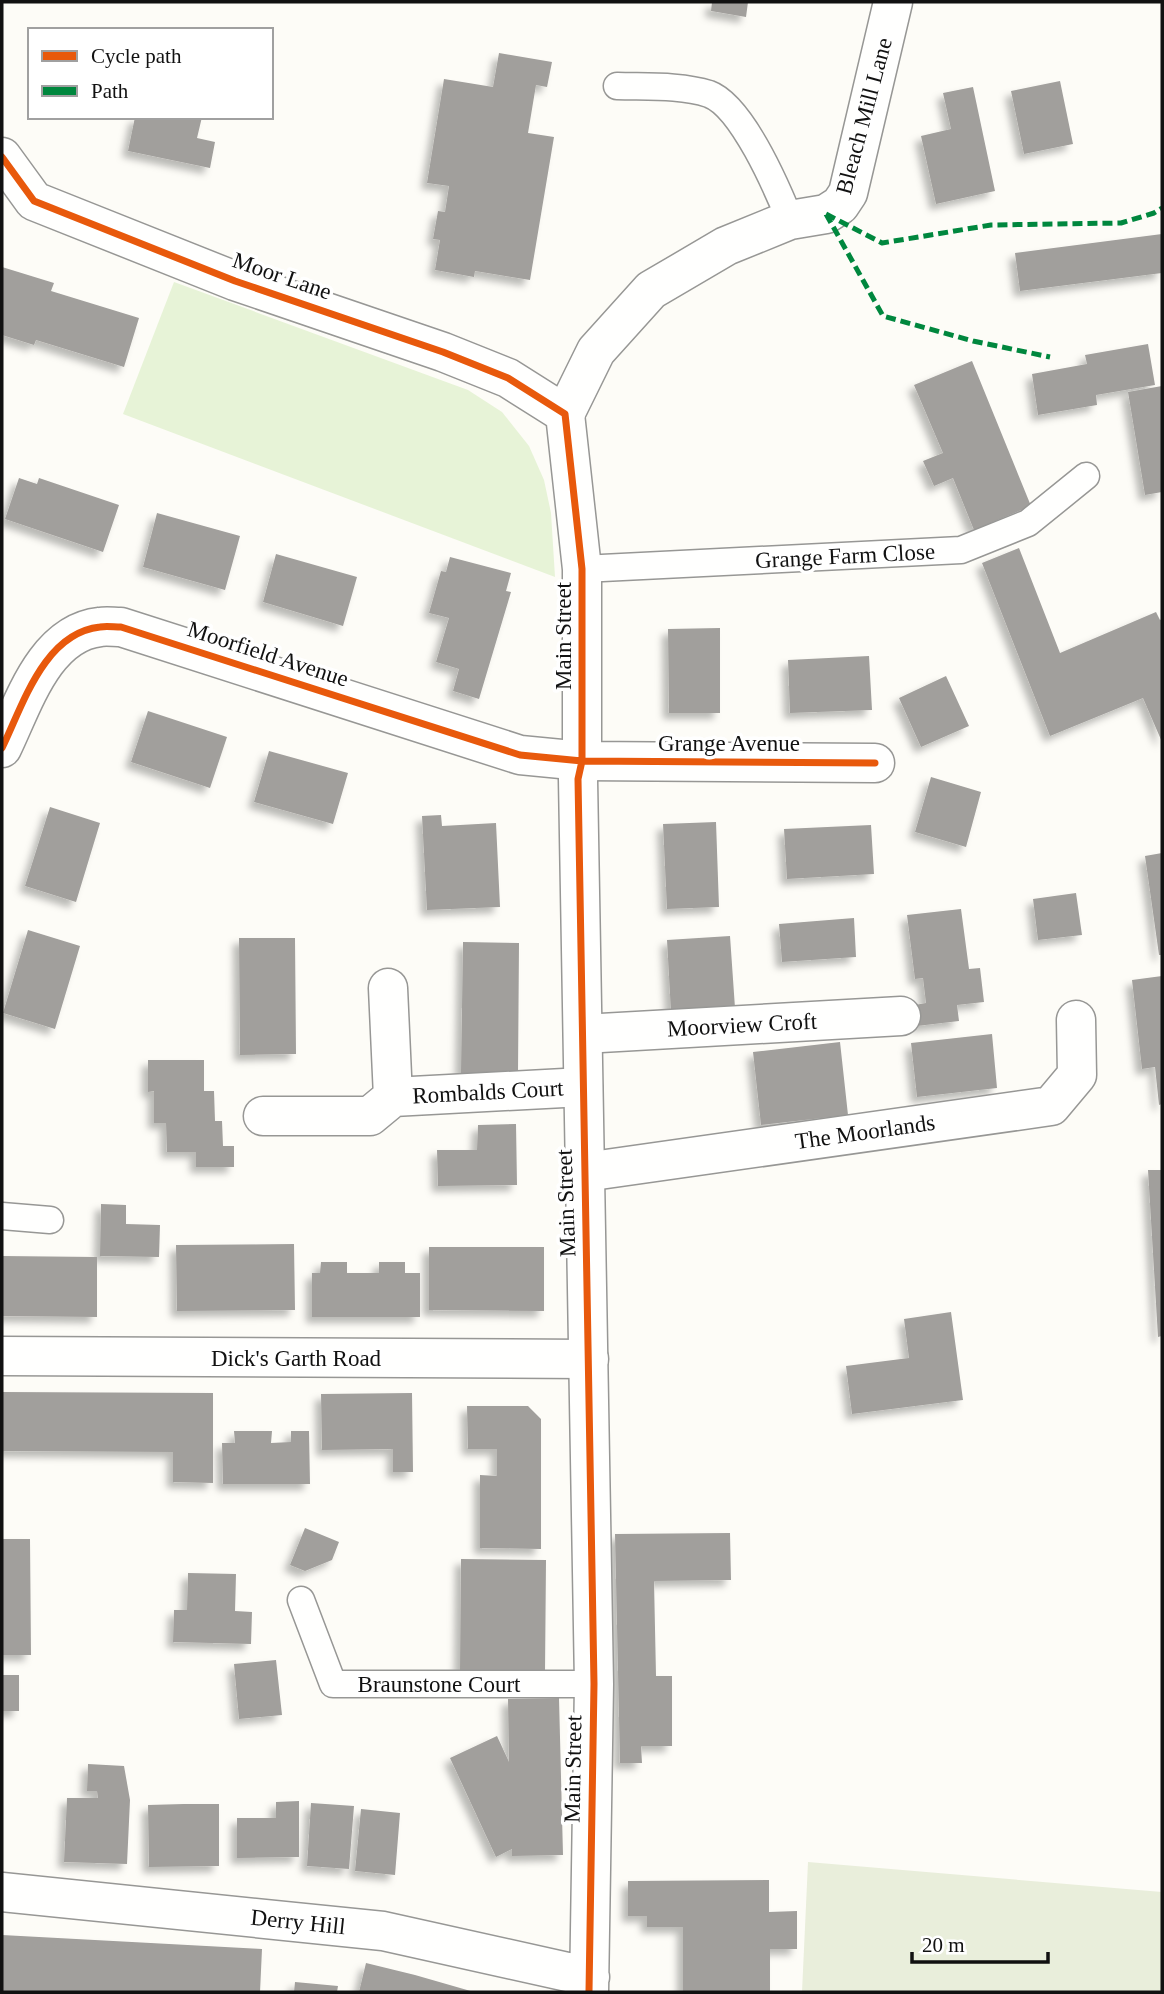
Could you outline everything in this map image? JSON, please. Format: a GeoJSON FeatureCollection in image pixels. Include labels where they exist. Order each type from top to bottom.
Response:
{"type":"FeatureCollection","features":[{"type":"Feature","properties":{"kind":"street","name":"Bleach Mill Lane"},"geometry":{"type":"LineString","coordinates":[[565,414],[596,351],[651,290],[726,246],[790,220],[826,214],[840,205],[848,193],[893,2]]}},
{"type":"Feature","properties":{"kind":"street","name":"Moor Lane"},"geometry":{"type":"LineString","coordinates":[[2,157],[34,201],[235,281],[443,352],[508,379],[565,414]]}},
{"type":"Feature","properties":{"kind":"street","name":"Main Street"},"geometry":{"type":"LineString","coordinates":[[565,414],[582,569],[582,761],[578,779],[594,1684],[589,1985]]}},
{"type":"Feature","properties":{"kind":"street","name":"Moorfield Avenue"},"geometry":{"type":"LineString","coordinates":[[2,748],[46,658],[69,637],[98,627],[121,627],[520,755],[582,761]]}},
{"type":"Feature","properties":{"kind":"street","name":"Grange Avenue"},"geometry":{"type":"LineString","coordinates":[[582,761],[875,763]]}},
{"type":"Feature","properties":{"kind":"street","name":"Rombalds Court"},"geometry":{"type":"LineString","coordinates":[[388,988],[393,1097]]}},
{"type":"Feature","properties":{"kind":"street","name":"Moorview Croft"},"geometry":{"type":"LineString","coordinates":[[583,1034],[901,1016]]}},
{"type":"Feature","properties":{"kind":"street","name":"The Moorlands"},"geometry":{"type":"LineString","coordinates":[[585,1172],[1051,1106],[1077,1075],[1076,1020]]}},
{"type":"Feature","properties":{"kind":"street","name":"Rombalds Court"},"geometry":{"type":"LineString","coordinates":[[263,1116],[370,1116],[393,1097],[583,1087]]}},
{"type":"Feature","properties":{"kind":"street","name":"Dick's Garth Road"},"geometry":{"type":"LineString","coordinates":[[2,1356],[589,1359]]}},
{"type":"Feature","properties":{"kind":"street","name":"Derry Hill"},"geometry":{"type":"LineString","coordinates":[[2,1892],[383,1931],[589,1985]]}},
{"type":"Feature","properties":{"kind":"lane"},"geometry":{"type":"LineString","coordinates":[[617,86],[686,90],[719,100],[732,113],[762,158],[790,220]]}},
{"type":"Feature","properties":{"kind":"lane","name":"Grange Farm Close"},"geometry":{"type":"LineString","coordinates":[[582,569],[961,550],[1028,523],[1086,476]]}},
{"type":"Feature","properties":{"kind":"lane"},"geometry":{"type":"LineString","coordinates":[[2,1216],[50,1220]]}},
{"type":"Feature","properties":{"kind":"lane","name":"Braunstone Court"},"geometry":{"type":"LineString","coordinates":[[301,1600],[333,1684],[594,1684]]}},
{"type":"Feature","properties":{"kind":"green space"},"geometry":{"type":"Polygon","coordinates":[[[174,282],[468,390],[502,412],[529,446],[544,480],[551,513],[555,577],[123,414],[174,282]]]}},
{"type":"Feature","properties":{"kind":"green space"},"geometry":{"type":"Polygon","coordinates":[[[808,1862],[1162,1892],[1162,1992],[802,1992],[808,1862]]]}},
{"type":"Feature","properties":{"kind":"building"},"geometry":{"type":"Polygon","coordinates":[[[712,2],[748,2],[746,17],[711,11],[712,2]]]}},
{"type":"Feature","properties":{"kind":"building"},"geometry":{"type":"Polygon","coordinates":[[[499,53],[552,62],[547,87],[536,85],[528,133],[554,137],[530,280],[475,271],[474,277],[435,270],[440,240],[433,239],[438,211],[445,212],[449,186],[427,183],[444,79],[493,87],[499,53]]]}},
{"type":"Feature","properties":{"kind":"building"},"geometry":{"type":"Polygon","coordinates":[[[1060,81],[1073,144],[1024,154],[1011,91],[1060,81]]]}},
{"type":"Feature","properties":{"kind":"building"},"geometry":{"type":"Polygon","coordinates":[[[973,87],[995,191],[936,204],[921,136],[951,129],[943,93],[973,87]]]}},
{"type":"Feature","properties":{"kind":"building"},"geometry":{"type":"Polygon","coordinates":[[[135,119],[202,119],[197,138],[215,142],[210,168],[128,151],[135,119]]]}},
{"type":"Feature","properties":{"kind":"building"},"geometry":{"type":"Polygon","coordinates":[[[1162,234],[1162,273],[1020,291],[1015,253],[1162,234]]]}},
{"type":"Feature","properties":{"kind":"building"},"geometry":{"type":"Polygon","coordinates":[[[2,267],[54,283],[51,291],[139,318],[124,367],[36,340],[34,345],[2,335],[2,267]]]}},
{"type":"Feature","properties":{"kind":"building"},"geometry":{"type":"Polygon","coordinates":[[[1148,344],[1155,385],[1096,395],[1097,405],[1038,415],[1032,374],[1087,364],[1085,355],[1148,344]]]}},
{"type":"Feature","properties":{"kind":"building"},"geometry":{"type":"Polygon","coordinates":[[[972,361],[1031,506],[974,530],[953,478],[934,486],[923,461],[943,453],[914,385],[972,361]]]}},
{"type":"Feature","properties":{"kind":"building"},"geometry":{"type":"Polygon","coordinates":[[[1162,386],[1162,492],[1145,495],[1128,392],[1162,386]]]}},
{"type":"Feature","properties":{"kind":"building"},"geometry":{"type":"Polygon","coordinates":[[[19,478],[37,484],[39,478],[119,505],[103,552],[5,519],[19,478]]]}},
{"type":"Feature","properties":{"kind":"building"},"geometry":{"type":"Polygon","coordinates":[[[157,513],[240,536],[225,590],[143,567],[157,513]]]}},
{"type":"Feature","properties":{"kind":"building"},"geometry":{"type":"Polygon","coordinates":[[[1019,548],[1060,653],[1156,612],[1160,620],[1162,619],[1162,742],[1143,698],[1050,736],[982,563],[1019,548]]]}},
{"type":"Feature","properties":{"kind":"building"},"geometry":{"type":"Polygon","coordinates":[[[276,554],[357,577],[343,626],[263,602],[276,554]]]}},
{"type":"Feature","properties":{"kind":"building"},"geometry":{"type":"Polygon","coordinates":[[[450,557],[511,573],[506,591],[511,592],[479,699],[453,691],[459,669],[436,662],[449,618],[429,613],[441,571],[446,572],[450,557]]]}},
{"type":"Feature","properties":{"kind":"building"},"geometry":{"type":"Polygon","coordinates":[[[720,628],[720,713],[669,713],[668,629],[720,628]]]}},
{"type":"Feature","properties":{"kind":"building"},"geometry":{"type":"Polygon","coordinates":[[[869,656],[872,710],[790,713],[788,660],[869,656]]]}},
{"type":"Feature","properties":{"kind":"building"},"geometry":{"type":"Polygon","coordinates":[[[946,676],[969,726],[921,747],[899,698],[946,676]]]}},
{"type":"Feature","properties":{"kind":"building"},"geometry":{"type":"Polygon","coordinates":[[[148,711],[227,737],[210,788],[131,762],[148,711]]]}},
{"type":"Feature","properties":{"kind":"building"},"geometry":{"type":"Polygon","coordinates":[[[269,751],[348,773],[333,824],[254,802],[269,751]]]}},
{"type":"Feature","properties":{"kind":"building"},"geometry":{"type":"Polygon","coordinates":[[[931,777],[981,792],[966,847],[915,832],[931,777]]]}},
{"type":"Feature","properties":{"kind":"building"},"geometry":{"type":"Polygon","coordinates":[[[50,807],[100,823],[76,902],[25,886],[50,807]]]}},
{"type":"Feature","properties":{"kind":"building"},"geometry":{"type":"Polygon","coordinates":[[[441,815],[442,826],[496,823],[500,907],[427,910],[422,816],[441,815]]]}},
{"type":"Feature","properties":{"kind":"building"},"geometry":{"type":"Polygon","coordinates":[[[716,822],[719,907],[667,909],[663,824],[716,822]]]}},
{"type":"Feature","properties":{"kind":"building"},"geometry":{"type":"Polygon","coordinates":[[[871,825],[874,874],[787,879],[784,829],[871,825]]]}},
{"type":"Feature","properties":{"kind":"building"},"geometry":{"type":"Polygon","coordinates":[[[1162,853],[1162,955],[1159,955],[1145,856],[1162,853]]]}},
{"type":"Feature","properties":{"kind":"building"},"geometry":{"type":"Polygon","coordinates":[[[1076,893],[1082,935],[1038,940],[1033,899],[1076,893]]]}},
{"type":"Feature","properties":{"kind":"building"},"geometry":{"type":"Polygon","coordinates":[[[961,909],[969,969],[980,968],[984,1002],[957,1005],[959,1021],[917,1026],[915,1005],[926,1003],[923,978],[915,979],[907,915],[961,909]]]}},
{"type":"Feature","properties":{"kind":"building"},"geometry":{"type":"Polygon","coordinates":[[[854,918],[856,957],[782,962],[779,924],[854,918]]]}},
{"type":"Feature","properties":{"kind":"building"},"geometry":{"type":"Polygon","coordinates":[[[28,930],[80,946],[55,1029],[3,1013],[28,930]]]}},
{"type":"Feature","properties":{"kind":"building"},"geometry":{"type":"Polygon","coordinates":[[[730,936],[735,1008],[671,1012],[667,940],[730,936]]]}},
{"type":"Feature","properties":{"kind":"building"},"geometry":{"type":"Polygon","coordinates":[[[239,938],[295,938],[296,1054],[240,1055],[239,938]]]}},
{"type":"Feature","properties":{"kind":"building"},"geometry":{"type":"Polygon","coordinates":[[[463,942],[519,943],[518,1073],[461,1073],[463,942]]]}},
{"type":"Feature","properties":{"kind":"building"},"geometry":{"type":"Polygon","coordinates":[[[1162,976],[1162,1104],[1159,1105],[1155,1067],[1142,1069],[1132,980],[1162,976]]]}},
{"type":"Feature","properties":{"kind":"building"},"geometry":{"type":"Polygon","coordinates":[[[992,1034],[997,1088],[917,1097],[911,1043],[992,1034]]]}},
{"type":"Feature","properties":{"kind":"building"},"geometry":{"type":"Polygon","coordinates":[[[840,1042],[848,1115],[761,1125],[753,1052],[840,1042]]]}},
{"type":"Feature","properties":{"kind":"building"},"geometry":{"type":"Polygon","coordinates":[[[148,1060],[204,1060],[204,1091],[214,1091],[215,1121],[222,1121],[223,1146],[234,1146],[234,1167],[196,1167],[196,1152],[167,1152],[166,1123],[154,1123],[154,1091],[148,1092],[148,1060]]]}},
{"type":"Feature","properties":{"kind":"building"},"geometry":{"type":"Polygon","coordinates":[[[516,1124],[517,1185],[438,1186],[437,1150],[477,1150],[478,1125],[516,1124]]]}},
{"type":"Feature","properties":{"kind":"building"},"geometry":{"type":"Polygon","coordinates":[[[1148,1170],[1162,1170],[1162,1336],[1158,1337],[1148,1170]]]}},
{"type":"Feature","properties":{"kind":"building"},"geometry":{"type":"Polygon","coordinates":[[[101,1204],[126,1205],[126,1224],[160,1225],[159,1257],[100,1256],[101,1204]]]}},
{"type":"Feature","properties":{"kind":"building"},"geometry":{"type":"Polygon","coordinates":[[[294,1244],[295,1310],[177,1311],[176,1245],[294,1244]]]}},
{"type":"Feature","properties":{"kind":"building"},"geometry":{"type":"Polygon","coordinates":[[[429,1247],[544,1247],[544,1311],[429,1310],[429,1247]]]}},
{"type":"Feature","properties":{"kind":"building"},"geometry":{"type":"Polygon","coordinates":[[[2,1256],[97,1257],[97,1317],[2,1316],[2,1256]]]}},
{"type":"Feature","properties":{"kind":"building"},"geometry":{"type":"Polygon","coordinates":[[[321,1262],[347,1262],[347,1273],[379,1273],[379,1262],[405,1262],[405,1273],[420,1273],[420,1317],[312,1317],[312,1273],[320,1273],[321,1262]]]}},
{"type":"Feature","properties":{"kind":"building"},"geometry":{"type":"Polygon","coordinates":[[[951,1312],[963,1400],[852,1414],[846,1366],[909,1358],[904,1319],[951,1312]]]}},
{"type":"Feature","properties":{"kind":"building"},"geometry":{"type":"Polygon","coordinates":[[[2,1392],[213,1393],[213,1483],[173,1482],[173,1452],[2,1451],[2,1392]]]}},
{"type":"Feature","properties":{"kind":"building"},"geometry":{"type":"Polygon","coordinates":[[[412,1393],[413,1472],[393,1472],[393,1449],[322,1450],[321,1394],[412,1393]]]}},
{"type":"Feature","properties":{"kind":"building"},"geometry":{"type":"Polygon","coordinates":[[[467,1406],[528,1406],[541,1419],[541,1549],[480,1548],[480,1475],[497,1476],[497,1449],[468,1449],[467,1406]]]}},
{"type":"Feature","properties":{"kind":"building"},"geometry":{"type":"Polygon","coordinates":[[[234,1431],[272,1431],[271,1443],[291,1442],[291,1431],[309,1431],[310,1484],[223,1484],[222,1443],[235,1443],[234,1431]]]}},
{"type":"Feature","properties":{"kind":"building"},"geometry":{"type":"Polygon","coordinates":[[[305,1528],[339,1542],[332,1560],[305,1571],[290,1565],[305,1528]]]}},
{"type":"Feature","properties":{"kind":"building"},"geometry":{"type":"Polygon","coordinates":[[[730,1533],[731,1580],[654,1581],[656,1676],[672,1676],[672,1746],[641,1746],[642,1763],[620,1763],[615,1534],[730,1533]]]}},
{"type":"Feature","properties":{"kind":"building"},"geometry":{"type":"Polygon","coordinates":[[[2,1539],[30,1539],[31,1655],[2,1655],[2,1539]]]}},
{"type":"Feature","properties":{"kind":"building"},"geometry":{"type":"Polygon","coordinates":[[[461,1559],[546,1560],[545,1672],[460,1671],[461,1559]]]}},
{"type":"Feature","properties":{"kind":"building"},"geometry":{"type":"Polygon","coordinates":[[[188,1573],[236,1574],[235,1611],[252,1612],[251,1644],[173,1642],[174,1610],[187,1610],[188,1573]]]}},
{"type":"Feature","properties":{"kind":"building"},"geometry":{"type":"Polygon","coordinates":[[[276,1660],[282,1715],[239,1719],[234,1664],[276,1660]]]}},
{"type":"Feature","properties":{"kind":"building"},"geometry":{"type":"Polygon","coordinates":[[[2,1675],[19,1675],[19,1711],[2,1711],[2,1675]]]}},
{"type":"Feature","properties":{"kind":"building"},"geometry":{"type":"Polygon","coordinates":[[[559,1698],[563,1855],[512,1856],[512,1849],[496,1857],[450,1758],[497,1736],[509,1762],[508,1699],[559,1698]]]}},
{"type":"Feature","properties":{"kind":"building"},"geometry":{"type":"Polygon","coordinates":[[[88,1764],[124,1766],[130,1800],[127,1864],[64,1862],[67,1798],[98,1798],[97,1791],[87,1791],[88,1764]]]}},
{"type":"Feature","properties":{"kind":"building"},"geometry":{"type":"Polygon","coordinates":[[[299,1801],[299,1857],[237,1858],[237,1818],[276,1818],[276,1802],[299,1801]]]}},
{"type":"Feature","properties":{"kind":"building"},"geometry":{"type":"Polygon","coordinates":[[[311,1803],[354,1806],[349,1869],[307,1866],[311,1803]]]}},
{"type":"Feature","properties":{"kind":"building"},"geometry":{"type":"Polygon","coordinates":[[[219,1804],[219,1866],[149,1867],[148,1805],[219,1804]]]}},
{"type":"Feature","properties":{"kind":"building"},"geometry":{"type":"Polygon","coordinates":[[[361,1809],[400,1813],[395,1875],[355,1871],[361,1809]]]}},
{"type":"Feature","properties":{"kind":"building"},"geometry":{"type":"Polygon","coordinates":[[[769,1880],[769,1912],[797,1911],[797,1949],[770,1949],[770,1992],[683,1992],[683,1927],[647,1927],[647,1916],[628,1916],[628,1881],[769,1880]]]}},
{"type":"Feature","properties":{"kind":"building"},"geometry":{"type":"Polygon","coordinates":[[[2,1935],[262,1949],[260,1992],[2,1992],[2,1935]]]}},
{"type":"Feature","properties":{"kind":"building"},"geometry":{"type":"Polygon","coordinates":[[[366,1963],[415,1975],[474,1992],[359,1992],[366,1963]]]}},
{"type":"Feature","properties":{"kind":"building"},"geometry":{"type":"Polygon","coordinates":[[[295,1982],[338,1986],[337,1992],[294,1992],[295,1982]]]}},
{"type":"Feature","properties":{"kind":"marked path"},"geometry":{"type":"LineString","coordinates":[[826,214],[882,243],[991,225],[1121,223],[1162,208]]}},
{"type":"Feature","properties":{"kind":"marked path"},"geometry":{"type":"LineString","coordinates":[[826,214],[883,316],[973,341],[1050,357]]}},
{"type":"Feature","properties":{"kind":"cycle path"},"geometry":{"type":"LineString","coordinates":[[2,157],[34,201],[235,281],[443,352],[508,378],[565,414],[582,569],[582,761],[578,779],[594,1684],[589,1992]]}},
{"type":"Feature","properties":{"kind":"cycle path"},"geometry":{"type":"LineString","coordinates":[[2,748],[27,692],[50,657],[64,642],[81,632],[100,627],[121,627],[520,755],[582,761],[875,763]]}}]}
